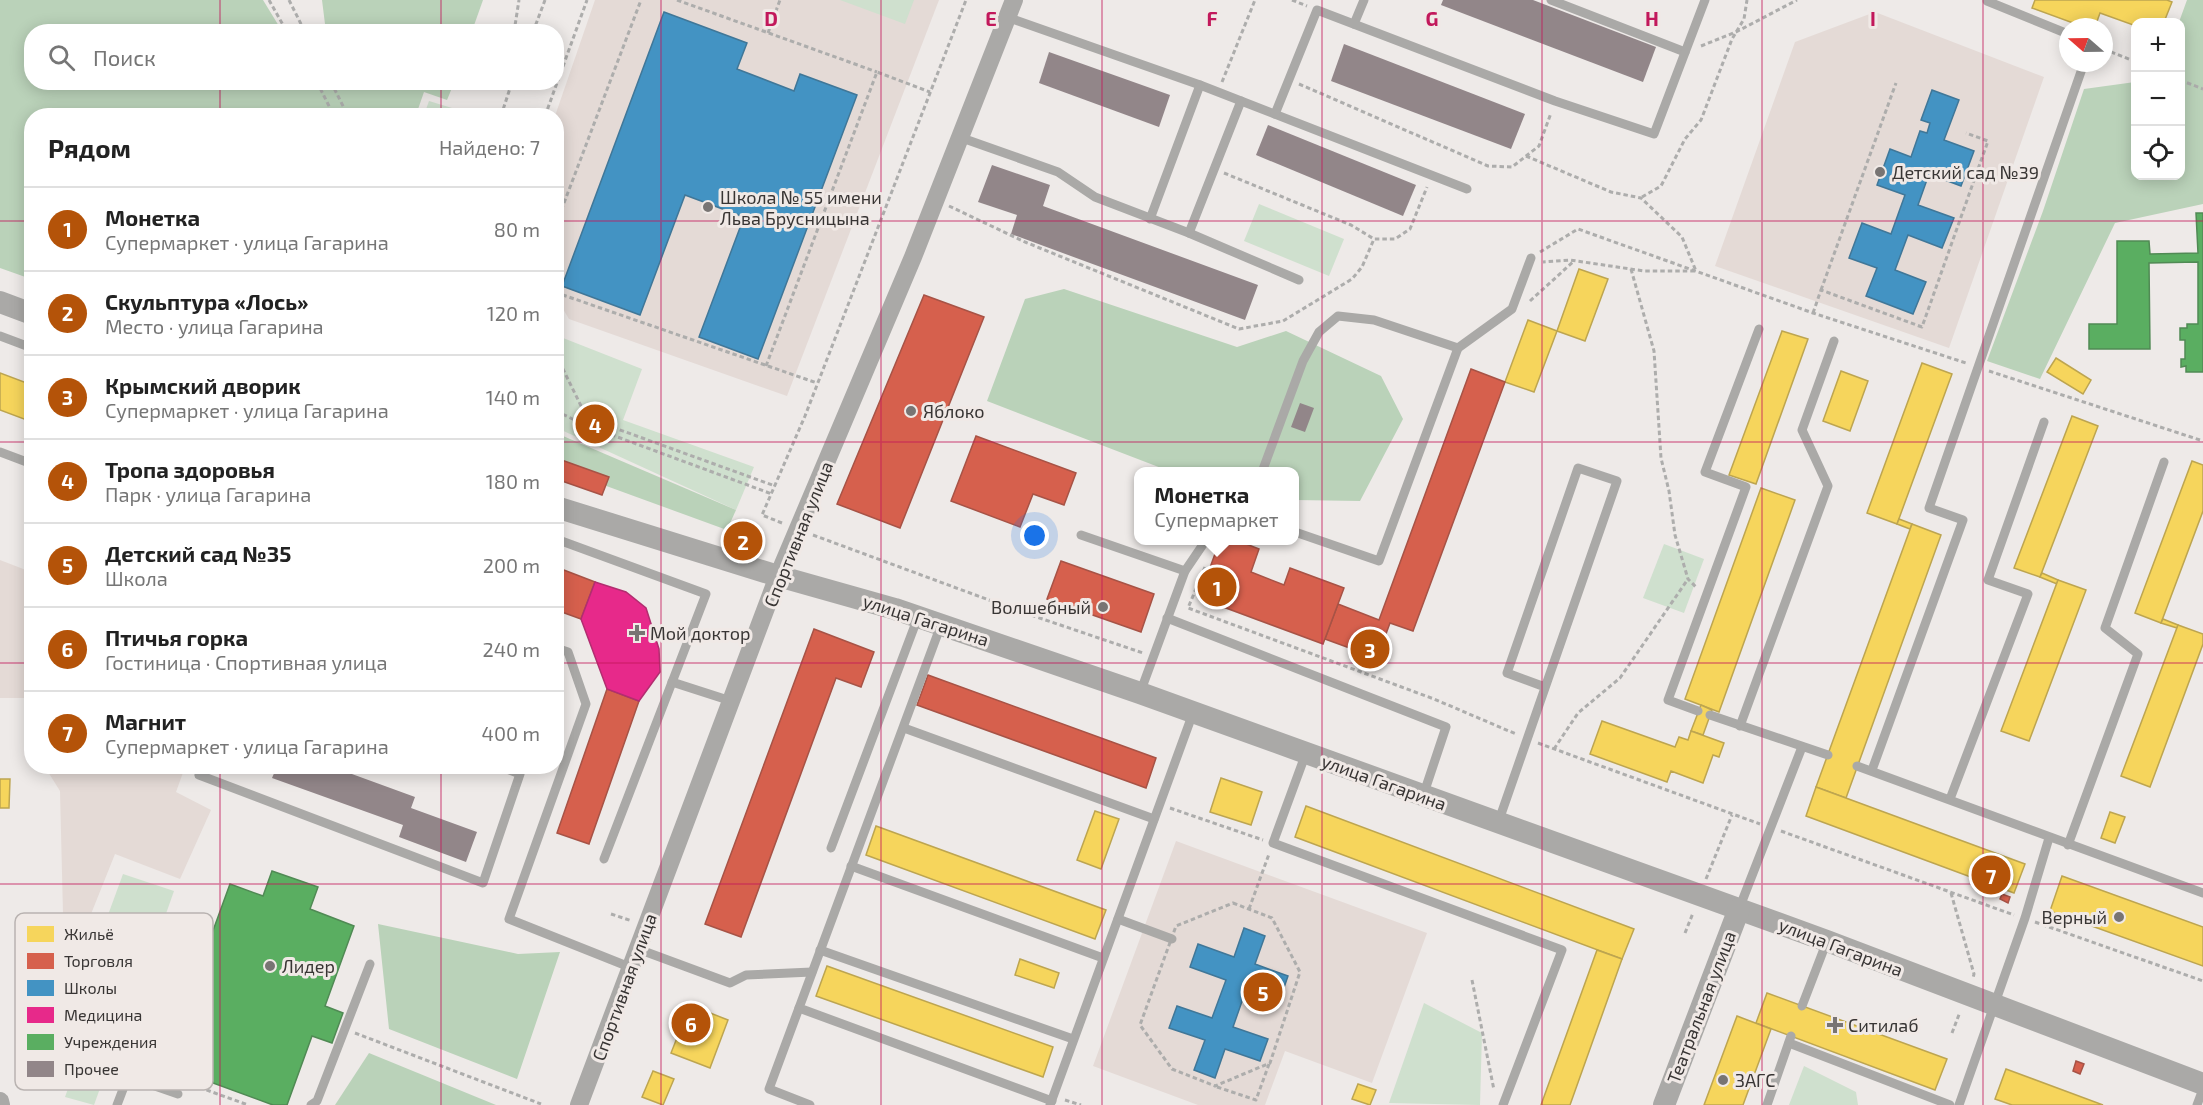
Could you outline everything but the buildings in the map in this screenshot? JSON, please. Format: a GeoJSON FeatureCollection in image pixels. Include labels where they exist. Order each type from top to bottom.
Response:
{"type":"FeatureCollection","features":[{"type":"Feature","properties":{"kind":"street","name":"Спортивная улица"},"geometry":{"type":"LineString","coordinates":[[579,1105],[778,576],[812,500],[962,138],[1010,8]]}},
{"type":"Feature","properties":{"kind":"street"},"geometry":{"type":"LineString","coordinates":[[0,302],[24,311]]}},
{"type":"Feature","properties":{"kind":"street","name":"улица Гагарина"},"geometry":{"type":"LineString","coordinates":[[564,509],[918,617],[1140,693],[1827,941],[2203,1084]]}},
{"type":"Feature","properties":{"kind":"street","name":"Театральная улица"},"geometry":{"type":"LineString","coordinates":[[1664,1105],[1739,909]]}},
{"type":"Feature","properties":{"kind":"lane"},"geometry":{"type":"LineString","coordinates":[[1354,24],[1364,0]]}},
{"type":"Feature","properties":{"kind":"lane"},"geometry":{"type":"LineString","coordinates":[[1551,0],[1685,52]]}},
{"type":"Feature","properties":{"kind":"lane"},"geometry":{"type":"LineString","coordinates":[[1275,114],[1317,10],[1555,101],[1654,134],[1705,0]]}},
{"type":"Feature","properties":{"kind":"lane"},"geometry":{"type":"LineString","coordinates":[[1987,1],[2059,30]]}},
{"type":"Feature","properties":{"kind":"lane"},"geometry":{"type":"LineString","coordinates":[[1010,8],[1467,189]]}},
{"type":"Feature","properties":{"kind":"lane"},"geometry":{"type":"LineString","coordinates":[[1872,770],[1963,520],[1929,508],[2081,72]]}},
{"type":"Feature","properties":{"kind":"lane"},"geometry":{"type":"LineString","coordinates":[[1150,219],[1200,85]]}},
{"type":"Feature","properties":{"kind":"lane"},"geometry":{"type":"LineString","coordinates":[[1189,232],[1241,101]]}},
{"type":"Feature","properties":{"kind":"lane"},"geometry":{"type":"LineString","coordinates":[[962,138],[1058,172],[1095,197],[1189,232],[1299,280]]}},
{"type":"Feature","properties":{"kind":"lane"},"geometry":{"type":"LineString","coordinates":[[1299,533],[1379,561],[1458,348],[1512,309],[1530,260]]}},
{"type":"Feature","properties":{"kind":"lane"},"geometry":{"type":"LineString","coordinates":[[1263,467],[1303,361],[1319,332],[1338,316],[1374,320],[1458,348]]}},
{"type":"Feature","properties":{"kind":"lane"},"geometry":{"type":"LineString","coordinates":[[1698,711],[1668,700],[1746,487],[1706,472],[1759,329]]}},
{"type":"Feature","properties":{"kind":"lane"},"geometry":{"type":"LineString","coordinates":[[0,336],[24,345]]}},
{"type":"Feature","properties":{"kind":"lane"},"geometry":{"type":"LineString","coordinates":[[1740,726],[1828,486],[1802,430],[1834,341]]}},
{"type":"Feature","properties":{"kind":"lane"},"geometry":{"type":"LineString","coordinates":[[1950,799],[2028,594],[1988,580],[2044,422]]}},
{"type":"Feature","properties":{"kind":"lane"},"geometry":{"type":"LineString","coordinates":[[0,452],[24,461]]}},
{"type":"Feature","properties":{"kind":"lane"},"geometry":{"type":"LineString","coordinates":[[2068,845],[2138,654],[2105,628],[2164,462]]}},
{"type":"Feature","properties":{"kind":"lane"},"geometry":{"type":"LineString","coordinates":[[1498,823],[1617,481],[1578,468],[1507,674],[1545,687]]}},
{"type":"Feature","properties":{"kind":"lane"},"geometry":{"type":"LineString","coordinates":[[1081,535],[1185,571]]}},
{"type":"Feature","properties":{"kind":"lane"},"geometry":{"type":"LineString","coordinates":[[564,542],[706,594],[604,859]]}},
{"type":"Feature","properties":{"kind":"lane"},"geometry":{"type":"LineString","coordinates":[[1140,693],[1185,571],[1203,545]]}},
{"type":"Feature","properties":{"kind":"lane"},"geometry":{"type":"LineString","coordinates":[[831,848],[918,617]]}},
{"type":"Feature","properties":{"kind":"lane"},"geometry":{"type":"LineString","coordinates":[[1167,618],[1446,727],[1423,796]]}},
{"type":"Feature","properties":{"kind":"lane"},"geometry":{"type":"LineString","coordinates":[[810,1105],[769,1089],[941,625]]}},
{"type":"Feature","properties":{"kind":"lane"},"geometry":{"type":"LineString","coordinates":[[564,651],[568,652],[586,704],[564,765]]}},
{"type":"Feature","properties":{"kind":"lane"},"geometry":{"type":"LineString","coordinates":[[672,682],[731,701]]}},
{"type":"Feature","properties":{"kind":"lane"},"geometry":{"type":"LineString","coordinates":[[799,1008],[1051,1103],[1193,713]]}},
{"type":"Feature","properties":{"kind":"lane"},"geometry":{"type":"LineString","coordinates":[[1710,715],[1828,755]]}},
{"type":"Feature","properties":{"kind":"lane"},"geometry":{"type":"LineString","coordinates":[[904,728],[1154,819]]}},
{"type":"Feature","properties":{"kind":"lane"},"geometry":{"type":"LineString","coordinates":[[1739,909],[1802,747]]}},
{"type":"Feature","properties":{"kind":"lane"},"geometry":{"type":"LineString","coordinates":[[1306,753],[1273,843],[1562,950],[1503,1105]]}},
{"type":"Feature","properties":{"kind":"lane"},"geometry":{"type":"LineString","coordinates":[[1857,766],[2203,893]]}},
{"type":"Feature","properties":{"kind":"lane"},"geometry":{"type":"LineString","coordinates":[[200,774],[199,776],[483,883],[520,774]]}},
{"type":"Feature","properties":{"kind":"lane"},"geometry":{"type":"LineString","coordinates":[[561,774],[509,919],[632,968]]}},
{"type":"Feature","properties":{"kind":"lane"},"geometry":{"type":"LineString","coordinates":[[1959,1105],[2025,918],[2049,838]]}},
{"type":"Feature","properties":{"kind":"lane"},"geometry":{"type":"LineString","coordinates":[[851,866],[1103,958]]}},
{"type":"Feature","properties":{"kind":"lane"},"geometry":{"type":"LineString","coordinates":[[1118,919],[1172,939]]}},
{"type":"Feature","properties":{"kind":"lane"},"geometry":{"type":"LineString","coordinates":[[1802,1006],[1827,941]]}},
{"type":"Feature","properties":{"kind":"lane"},"geometry":{"type":"LineString","coordinates":[[638,949],[730,983],[746,975],[812,972]]}},
{"type":"Feature","properties":{"kind":"lane"},"geometry":{"type":"LineString","coordinates":[[820,950],[1073,1039]]}},
{"type":"Feature","properties":{"kind":"lane"},"geometry":{"type":"LineString","coordinates":[[311,1105],[317,1101],[370,964]]}},
{"type":"Feature","properties":{"kind":"lane"},"geometry":{"type":"LineString","coordinates":[[1767,1105],[1790,1040],[1950,1105]]}},
{"type":"Feature","properties":{"kind":"lane"},"geometry":{"type":"LineString","coordinates":[[2197,1105],[2203,1089]]}},
{"type":"Feature","properties":{"kind":"lane"},"geometry":{"type":"LineString","coordinates":[[117,1105],[123,1090]]}},
{"type":"Feature","properties":{"kind":"lane"},"geometry":{"type":"LineString","coordinates":[[166,1090],[178,1094]]}},
{"type":"Feature","properties":{"kind":"path"},"geometry":{"type":"LineString","coordinates":[[269,0],[282,24]]}},
{"type":"Feature","properties":{"kind":"path"},"geometry":{"type":"LineString","coordinates":[[289,0],[301,24]]}},
{"type":"Feature","properties":{"kind":"path"},"geometry":{"type":"LineString","coordinates":[[515,24],[519,0]]}},
{"type":"Feature","properties":{"kind":"path"},"geometry":{"type":"LineString","coordinates":[[536,24],[545,0]]}},
{"type":"Feature","properties":{"kind":"path"},"geometry":{"type":"LineString","coordinates":[[564,64],[587,0]]}},
{"type":"Feature","properties":{"kind":"path"},"geometry":{"type":"LineString","coordinates":[[564,203],[641,0]]}},
{"type":"Feature","properties":{"kind":"path"},"geometry":{"type":"LineString","coordinates":[[677,0],[930,92]]}},
{"type":"Feature","properties":{"kind":"path"},"geometry":{"type":"LineString","coordinates":[[768,33],[780,0]]}},
{"type":"Feature","properties":{"kind":"path"},"geometry":{"type":"LineString","coordinates":[[966,0],[818,384],[762,515],[1016,610],[1153,657]]}},
{"type":"Feature","properties":{"kind":"path"},"geometry":{"type":"LineString","coordinates":[[1218,91],[1255,0]]}},
{"type":"Feature","properties":{"kind":"path"},"geometry":{"type":"LineString","coordinates":[[1641,198],[1661,186],[1685,139],[1701,120],[1736,32],[1744,19],[1747,0]]}},
{"type":"Feature","properties":{"kind":"path"},"geometry":{"type":"LineString","coordinates":[[1685,52],[1736,32],[1797,0]]}},
{"type":"Feature","properties":{"kind":"path"},"geometry":{"type":"LineString","coordinates":[[2113,53],[2131,60]]}},
{"type":"Feature","properties":{"kind":"path"},"geometry":{"type":"LineString","coordinates":[[766,366],[877,72]]}},
{"type":"Feature","properties":{"kind":"path"},"geometry":{"type":"LineString","coordinates":[[1289,80],[1488,166],[1512,167],[1539,146],[1555,101]]}},
{"type":"Feature","properties":{"kind":"path"},"geometry":{"type":"LineString","coordinates":[[2185,82],[2203,89]]}},
{"type":"Feature","properties":{"kind":"path"},"geometry":{"type":"LineString","coordinates":[[1813,313],[1896,83]]}},
{"type":"Feature","properties":{"kind":"path"},"geometry":{"type":"LineString","coordinates":[[320,90],[330,108]]}},
{"type":"Feature","properties":{"kind":"path"},"geometry":{"type":"LineString","coordinates":[[335,90],[344,108]]}},
{"type":"Feature","properties":{"kind":"path"},"geometry":{"type":"LineString","coordinates":[[504,108],[510,90]]}},
{"type":"Feature","properties":{"kind":"path"},"geometry":{"type":"LineString","coordinates":[[548,108],[554,90]]}},
{"type":"Feature","properties":{"kind":"path"},"geometry":{"type":"LineString","coordinates":[[1821,290],[1922,327],[1988,141],[1966,133]]}},
{"type":"Feature","properties":{"kind":"path"},"geometry":{"type":"LineString","coordinates":[[1526,156],[1611,192],[1641,198],[1682,237],[1696,271]]}},
{"type":"Feature","properties":{"kind":"path"},"geometry":{"type":"LineString","coordinates":[[1214,168],[1266,192],[1351,225],[1374,239],[1395,239],[1410,229],[1431,175]]}},
{"type":"Feature","properties":{"kind":"path"},"geometry":{"type":"LineString","coordinates":[[936,200],[1025,242],[1239,329],[1284,321],[1352,279],[1362,267],[1374,239]]}},
{"type":"Feature","properties":{"kind":"path"},"geometry":{"type":"LineString","coordinates":[[1530,260],[1578,229],[1813,313],[2203,441]]}},
{"type":"Feature","properties":{"kind":"path"},"geometry":{"type":"LineString","coordinates":[[1530,260],[1570,260],[1631,269],[1696,271]]}},
{"type":"Feature","properties":{"kind":"path"},"geometry":{"type":"LineString","coordinates":[[1631,269],[1654,351],[1661,458],[1679,554],[1688,579],[1706,597]]}},
{"type":"Feature","properties":{"kind":"path"},"geometry":{"type":"LineString","coordinates":[[564,295],[818,384]]}},
{"type":"Feature","properties":{"kind":"path"},"geometry":{"type":"LineString","coordinates":[[564,371],[587,418],[775,486]]}},
{"type":"Feature","properties":{"kind":"path"},"geometry":{"type":"LineString","coordinates":[[564,415],[585,425],[772,494]]}},
{"type":"Feature","properties":{"kind":"path"},"geometry":{"type":"LineString","coordinates":[[1207,560],[1188,608],[1434,699],[1527,739],[1732,815],[2203,981]]}},
{"type":"Feature","properties":{"kind":"path"},"geometry":{"type":"LineString","coordinates":[[1554,749],[1578,713],[1620,678],[1688,579]]}},
{"type":"Feature","properties":{"kind":"path"},"geometry":{"type":"LineString","coordinates":[[1160,804],[1273,843],[1248,909]]}},
{"type":"Feature","properties":{"kind":"path"},"geometry":{"type":"LineString","coordinates":[[1685,933],[1732,815]]}},
{"type":"Feature","properties":{"kind":"path"},"geometry":{"type":"LineString","coordinates":[[1951,893],[1974,974],[1952,1033]]}},
{"type":"Feature","properties":{"kind":"path"},"geometry":{"type":"LineString","coordinates":[[1233,903],[1272,918],[1300,972],[1255,1103],[1172,1069],[1140,1024],[1172,939],[1176,926],[1233,903]]}},
{"type":"Feature","properties":{"kind":"path"},"geometry":{"type":"LineString","coordinates":[[1472,980],[1495,1094]]}},
{"type":"Feature","properties":{"kind":"path"},"geometry":{"type":"LineString","coordinates":[[346,1030],[541,1104]]}},
{"type":"Feature","properties":{"kind":"path"},"geometry":{"type":"LineString","coordinates":[[1215,1086],[1270,1063]]}},
{"type":"Feature","properties":{"kind":"path"},"geometry":{"type":"LineString","coordinates":[[206,1090],[249,1105]]}},
{"type":"Feature","properties":{"kind":"shaded area","name":"Школа № 55 имени Льва Брусницына"},"geometry":{"type":"Polygon","coordinates":[[[595,0],[939,0],[787,396],[569,319],[564,311],[564,108],[558,108],[595,0]]]}},
{"type":"Feature","properties":{"kind":"shaded area","name":"Детский сад №39"},"geometry":{"type":"Polygon","coordinates":[[[1875,12],[2044,77],[1949,348],[1715,266],[1795,42],[1875,12]]]}},
{"type":"Feature","properties":{"kind":"shaded area"},"geometry":{"type":"Polygon","coordinates":[[[0,560],[24,569],[24,698],[0,698],[0,560]]]}},
{"type":"Feature","properties":{"kind":"shaded area"},"geometry":{"type":"Polygon","coordinates":[[[49,774],[182,774],[176,792],[211,810],[180,879],[115,854],[91,913],[63,913],[60,791],[49,774]]]}},
{"type":"Feature","properties":{"kind":"shaded area"},"geometry":{"type":"Polygon","coordinates":[[[1176,841],[1427,933],[1372,1083],[1285,1051],[1265,1105],[1198,1105],[1093,1066],[1176,841]]]}},
{"type":"Feature","properties":{"kind":"green space"},"geometry":{"type":"Polygon","coordinates":[[[0,0],[263,0],[278,24],[24,24],[24,90],[451,90],[447,100],[424,92],[418,108],[24,108],[24,277],[0,268],[0,0]]]}},
{"type":"Feature","properties":{"kind":"green space"},"geometry":{"type":"Polygon","coordinates":[[[322,0],[483,0],[474,24],[325,24],[322,0]]]}},
{"type":"Feature","properties":{"kind":"green space"},"geometry":{"type":"Polygon","coordinates":[[[840,0],[914,0],[905,24],[840,0]]]}},
{"type":"Feature","properties":{"kind":"green space"},"geometry":{"type":"Polygon","coordinates":[[[2187,0],[2203,0],[2203,204],[2115,223],[2040,379],[1987,361],[2043,211],[2084,89],[2131,83],[2131,180],[2185,180],[2185,18],[2180,18],[2187,0]]]}},
{"type":"Feature","properties":{"kind":"green space"},"geometry":{"type":"Polygon","coordinates":[[[429,101],[452,108],[426,108],[429,101]]]}},
{"type":"Feature","properties":{"kind":"green space"},"geometry":{"type":"Polygon","coordinates":[[[1259,204],[1344,239],[1329,276],[1244,241],[1259,204]]]}},
{"type":"Feature","properties":{"kind":"green space"},"geometry":{"type":"Polygon","coordinates":[[[1064,289],[1237,347],[1286,331],[1381,376],[1403,419],[1360,501],[1299,500],[1299,467],[1159,467],[987,401],[1025,299],[1064,289]]]}},
{"type":"Feature","properties":{"kind":"green space"},"geometry":{"type":"Polygon","coordinates":[[[564,338],[642,369],[623,420],[754,467],[736,510],[564,431],[564,338]]]}},
{"type":"Feature","properties":{"kind":"green space"},"geometry":{"type":"Polygon","coordinates":[[[564,436],[736,510],[727,530],[564,471],[564,436]]]}},
{"type":"Feature","properties":{"kind":"green space"},"geometry":{"type":"Polygon","coordinates":[[[1664,544],[1704,559],[1684,613],[1643,598],[1664,544]]]}},
{"type":"Feature","properties":{"kind":"green space"},"geometry":{"type":"Polygon","coordinates":[[[123,874],[174,891],[166,913],[109,913],[123,874]]]}},
{"type":"Feature","properties":{"kind":"green space"},"geometry":{"type":"Polygon","coordinates":[[[378,924],[518,954],[560,952],[517,1079],[389,1029],[378,924]]]}},
{"type":"Feature","properties":{"kind":"green space"},"geometry":{"type":"Polygon","coordinates":[[[1424,1003],[1482,1033],[1480,1105],[1389,1103],[1424,1003]]]}},
{"type":"Feature","properties":{"kind":"green space"},"geometry":{"type":"Polygon","coordinates":[[[369,1053],[496,1105],[335,1105],[369,1053]]]}},
{"type":"Feature","properties":{"kind":"green space"},"geometry":{"type":"Polygon","coordinates":[[[1804,1066],[1856,1092],[1858,1105],[1789,1105],[1804,1066]]]}},
{"type":"Feature","properties":{"kind":"green space"},"geometry":{"type":"Polygon","coordinates":[[[68,1090],[99,1090],[94,1105],[65,1097],[68,1090]]]}},
{"type":"Feature","properties":{"kind":"place","name":"Детский сад №39"},"geometry":{"type":"Point","coordinates":[1880,172]}},
{"type":"Feature","properties":{"kind":"place","name":"Школа № 55 имени Льва Брусницына"},"geometry":{"type":"Point","coordinates":[708,207]}},
{"type":"Feature","properties":{"kind":"place","name":"Яблоко"},"geometry":{"type":"Point","coordinates":[911,411]}},
{"type":"Feature","properties":{"kind":"place","name":"Тропа здоровья"},"geometry":{"type":"Point","coordinates":[595,424]}},
{"type":"Feature","properties":{"kind":"place","name":"Скульптура «Лось»"},"geometry":{"type":"Point","coordinates":[743,541]}},
{"type":"Feature","properties":{"kind":"place","name":"Монетка"},"geometry":{"type":"Point","coordinates":[1217,587]}},
{"type":"Feature","properties":{"kind":"place","name":"Волшебный"},"geometry":{"type":"Point","coordinates":[1103,607]}},
{"type":"Feature","properties":{"kind":"place","name":"Мой доктор"},"geometry":{"type":"Point","coordinates":[637,633]}},
{"type":"Feature","properties":{"kind":"place","name":"Крымский дворик"},"geometry":{"type":"Point","coordinates":[1370,649]}},
{"type":"Feature","properties":{"kind":"place","name":"Магнит"},"geometry":{"type":"Point","coordinates":[1991,875]}},
{"type":"Feature","properties":{"kind":"place","name":"Верный"},"geometry":{"type":"Point","coordinates":[2119,917]}},
{"type":"Feature","properties":{"kind":"place","name":"Лидер"},"geometry":{"type":"Point","coordinates":[270,966]}},
{"type":"Feature","properties":{"kind":"place","name":"Детский сад №35"},"geometry":{"type":"Point","coordinates":[1263,992]}},
{"type":"Feature","properties":{"kind":"place","name":"Птичья горка"},"geometry":{"type":"Point","coordinates":[691,1023]}},
{"type":"Feature","properties":{"kind":"place","name":"Ситилаб"},"geometry":{"type":"Point","coordinates":[1835,1025]}},
{"type":"Feature","properties":{"kind":"place","name":"ЗАГС"},"geometry":{"type":"Point","coordinates":[1723,1080]}}]}
